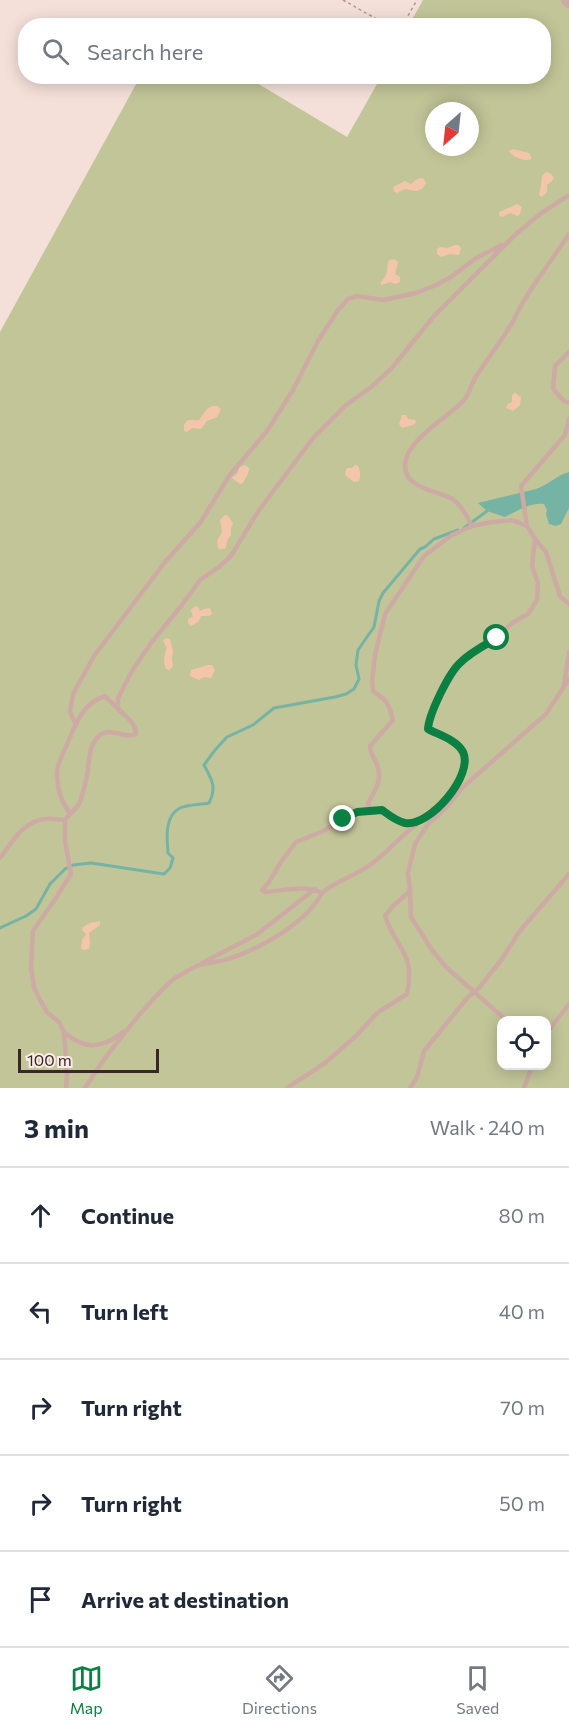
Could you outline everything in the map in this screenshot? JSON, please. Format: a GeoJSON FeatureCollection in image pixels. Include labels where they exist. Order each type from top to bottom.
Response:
{"type":"FeatureCollection","features":[{"type":"Feature","properties":{"kind":"street"},"geometry":{"type":"LineString","coordinates":[[565,0],[569,4]]}},
{"type":"Feature","properties":{"kind":"lane"},"geometry":{"type":"LineString","coordinates":[[118,709],[118,698],[132,671],[151,643],[200,580],[231,556],[257,513],[313,438],[345,406],[391,369],[435,316],[508,242],[540,214],[569,195]]}},
{"type":"Feature","properties":{"kind":"lane"},"geometry":{"type":"LineString","coordinates":[[472,526],[456,501],[420,487],[407,476],[405,466],[408,451],[427,430],[444,419],[466,399],[474,380],[513,322],[522,303],[569,234]]}},
{"type":"Feature","properties":{"kind":"lane"},"geometry":{"type":"LineString","coordinates":[[75,723],[70,712],[73,694],[94,656],[165,562],[200,523],[229,476],[267,431],[338,310],[348,299],[357,296],[383,300],[416,293],[436,285],[476,258],[508,242]]}},
{"type":"Feature","properties":{"kind":"lane"},"geometry":{"type":"LineString","coordinates":[[569,352],[555,366],[553,389],[569,403]]}},
{"type":"Feature","properties":{"kind":"lane"},"geometry":{"type":"LineString","coordinates":[[569,420],[565,435],[521,486],[527,526],[546,552],[560,596],[569,604]]}},
{"type":"Feature","properties":{"kind":"lane"},"geometry":{"type":"LineString","coordinates":[[371,811],[368,803],[380,779],[377,766],[370,754],[370,746],[393,720],[389,705],[373,692],[372,682],[375,656],[385,614],[424,556],[452,535],[472,526],[492,522],[512,520],[527,526]]}},
{"type":"Feature","properties":{"kind":"lane"},"geometry":{"type":"LineString","coordinates":[[198,965],[230,959],[273,938],[300,920],[316,904],[322,892],[335,882],[352,876],[385,854],[413,827],[441,806],[457,785],[465,765],[463,752],[456,744],[428,729],[429,721],[442,691],[460,663],[497,638],[512,623],[528,614],[537,600],[538,583],[532,566],[535,538]]}},
{"type":"Feature","properties":{"kind":"lane"},"geometry":{"type":"LineString","coordinates":[[563,689],[569,652]]}},
{"type":"Feature","properties":{"kind":"lane"},"geometry":{"type":"LineString","coordinates":[[502,1016],[446,967],[427,943],[411,917],[408,873],[415,844],[428,824],[446,808],[462,788],[546,714],[569,679]]}},
{"type":"Feature","properties":{"kind":"lane"},"geometry":{"type":"LineString","coordinates":[[70,813],[58,787],[57,770],[75,723],[97,699],[105,696],[125,715],[136,729],[136,734],[132,736],[109,732],[101,734],[94,742],[78,806],[65,820],[64,842],[70,874],[33,931],[31,968],[34,987],[47,1012],[59,1022],[64,1032],[74,1041],[85,1045],[101,1045],[112,1041],[130,1027]]}},
{"type":"Feature","properties":{"kind":"lane"},"geometry":{"type":"LineString","coordinates":[[322,892],[315,889],[265,892],[262,890],[296,842],[323,831],[357,812],[382,810],[392,818],[407,824],[424,818]]}},
{"type":"Feature","properties":{"kind":"lane"},"geometry":{"type":"LineString","coordinates":[[0,858],[15,838],[30,824],[48,818],[65,820]]}},
{"type":"Feature","properties":{"kind":"lane"},"geometry":{"type":"LineString","coordinates":[[410,1088],[417,1077],[424,1051],[502,959],[519,932],[569,874]]}},
{"type":"Feature","properties":{"kind":"lane"},"geometry":{"type":"LineString","coordinates":[[85,1088],[98,1067],[130,1027],[153,999],[174,979],[256,935],[315,889]]}},
{"type":"Feature","properties":{"kind":"lane"},"geometry":{"type":"LineString","coordinates":[[287,1088],[325,1064],[377,1013],[407,994],[410,967],[388,925],[386,916],[392,907],[410,891]]}},
{"type":"Feature","properties":{"kind":"lane"},"geometry":{"type":"LineString","coordinates":[[551,1027],[569,1004]]}},
{"type":"Feature","properties":{"kind":"lane"},"geometry":{"type":"LineString","coordinates":[[64,1032],[66,1088]]}},
{"type":"Feature","properties":{"kind":"lane"},"geometry":{"type":"LineString","coordinates":[[524,1088],[530,1070]]}},
{"type":"Feature","properties":{"kind":"path"},"geometry":{"type":"LineString","coordinates":[[343,0],[375,18]]}},
{"type":"Feature","properties":{"kind":"path"},"geometry":{"type":"LineString","coordinates":[[407,18],[417,0]]}},
{"type":"Feature","properties":{"kind":"green space"},"geometry":{"type":"Polygon","coordinates":[[[423,0],[569,0],[569,1088],[0,1088],[0,332],[136,84],[259,84],[347,137],[377,84],[551,84],[551,18],[413,18],[423,0]]]}},
{"type":"Feature","properties":{"kind":"sand"},"geometry":{"type":"Polygon","coordinates":[[[513,149],[529,153],[531,159],[516,157],[509,151],[513,149]]]}},
{"type":"Feature","properties":{"kind":"sand"},"geometry":{"type":"Polygon","coordinates":[[[546,172],[554,178],[547,185],[547,192],[542,197],[539,195],[542,176],[546,172]]]}},
{"type":"Feature","properties":{"kind":"sand"},"geometry":{"type":"Polygon","coordinates":[[[422,178],[426,183],[422,189],[416,191],[405,189],[397,193],[394,191],[393,187],[405,181],[411,184],[422,178]]]}},
{"type":"Feature","properties":{"kind":"sand"},"geometry":{"type":"Polygon","coordinates":[[[517,204],[522,207],[518,216],[510,213],[502,217],[499,215],[499,212],[517,204]]]}},
{"type":"Feature","properties":{"kind":"sand"},"geometry":{"type":"Polygon","coordinates":[[[455,245],[461,248],[459,255],[450,254],[441,257],[437,254],[437,249],[440,247],[447,248],[455,245]]]}},
{"type":"Feature","properties":{"kind":"sand"},"geometry":{"type":"Polygon","coordinates":[[[394,259],[398,262],[395,274],[400,277],[400,282],[381,285],[387,273],[389,260],[394,259]]]}},
{"type":"Feature","properties":{"kind":"sand"},"geometry":{"type":"Polygon","coordinates":[[[515,393],[521,397],[520,405],[513,411],[506,408],[512,402],[512,395],[515,393]]]}},
{"type":"Feature","properties":{"kind":"sand"},"geometry":{"type":"Polygon","coordinates":[[[212,406],[221,409],[217,417],[207,421],[201,429],[192,428],[187,432],[184,431],[187,421],[199,420],[212,406]]]}},
{"type":"Feature","properties":{"kind":"sand"},"geometry":{"type":"Polygon","coordinates":[[[402,415],[416,422],[402,428],[399,424],[402,415]]]}},
{"type":"Feature","properties":{"kind":"sand"},"geometry":{"type":"Polygon","coordinates":[[[245,465],[249,468],[248,473],[243,483],[240,484],[232,478],[240,467],[245,465]]]}},
{"type":"Feature","properties":{"kind":"sand"},"geometry":{"type":"Polygon","coordinates":[[[358,466],[360,475],[359,481],[354,482],[345,473],[347,468],[358,466]]]}},
{"type":"Feature","properties":{"kind":"sand"},"geometry":{"type":"Polygon","coordinates":[[[225,515],[233,523],[231,535],[225,549],[218,549],[217,541],[222,532],[220,520],[225,515]]]}},
{"type":"Feature","properties":{"kind":"sand"},"geometry":{"type":"Polygon","coordinates":[[[195,606],[200,611],[210,608],[212,614],[201,616],[198,622],[191,626],[188,619],[193,617],[191,610],[195,606]]]}},
{"type":"Feature","properties":{"kind":"sand"},"geometry":{"type":"Polygon","coordinates":[[[166,638],[170,639],[173,651],[173,666],[169,670],[166,669],[164,662],[167,648],[163,641],[166,638]]]}},
{"type":"Feature","properties":{"kind":"sand"},"geometry":{"type":"Polygon","coordinates":[[[212,665],[215,670],[211,678],[204,677],[199,680],[190,676],[191,670],[212,665]]]}},
{"type":"Feature","properties":{"kind":"sand"},"geometry":{"type":"Polygon","coordinates":[[[100,921],[100,925],[89,933],[89,949],[83,950],[82,940],[86,934],[82,930],[83,927],[100,921]]]}},
{"type":"Feature","properties":{"kind":"water"},"geometry":{"type":"Polygon","coordinates":[[[569,472],[569,508],[561,524],[556,526],[549,524],[544,504],[529,506],[505,517],[487,511],[478,503],[536,489],[569,472]]]}},
{"type":"Feature","properties":{"kind":"waterway"},"geometry":{"type":"LineString","coordinates":[[464,528],[487,511]]}},
{"type":"Feature","properties":{"kind":"waterway"},"geometry":{"type":"LineString","coordinates":[[0,928],[36,909],[50,884],[65,869],[73,865],[91,863],[164,874],[170,868],[173,858],[168,853],[167,835],[171,816],[180,808],[209,803],[213,784],[204,765],[215,750],[227,737],[253,725],[274,708],[335,697],[354,689],[359,679],[356,665],[358,650],[374,627],[379,601],[383,593],[420,549],[434,539],[458,530]]}},
{"type":"Feature","properties":{"kind":"route"},"geometry":{"type":"LineString","coordinates":[[343,819],[357,812],[382,810],[392,818],[407,824],[424,818],[441,806],[457,785],[465,765],[463,752],[456,744],[428,729],[429,721],[442,691],[460,663],[497,638]]}}]}
